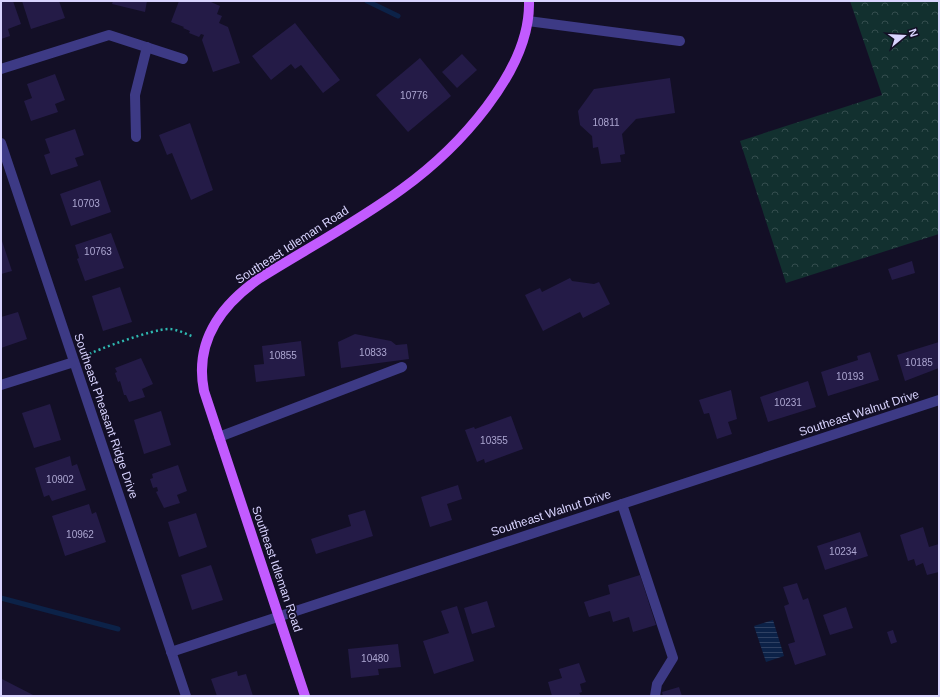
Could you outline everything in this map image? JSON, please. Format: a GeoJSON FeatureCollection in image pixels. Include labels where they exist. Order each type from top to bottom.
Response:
{"type":"FeatureCollection","features":[{"type":"Feature","properties":{"kind":"main road","name":"Southeast Idleman Road"},"geometry":{"type":"LineString","coordinates":[[305,696],[219,437],[202,381],[201,365],[206,342],[220,315],[247,288],[395,194],[447,150],[478,117],[506,80],[522,46],[528,21],[529,1]]}},
{"type":"Feature","properties":{"kind":"street"},"geometry":{"type":"LineString","coordinates":[[528,21],[680,41]]}},
{"type":"Feature","properties":{"kind":"street"},"geometry":{"type":"LineString","coordinates":[[1,69],[109,34],[183,59]]}},
{"type":"Feature","properties":{"kind":"street"},"geometry":{"type":"LineString","coordinates":[[136,137],[135,95],[147,47]]}},
{"type":"Feature","properties":{"kind":"street","name":"Southeast Pheasant Ridge Drive"},"geometry":{"type":"LineString","coordinates":[[1,143],[186,696]]}},
{"type":"Feature","properties":{"kind":"street"},"geometry":{"type":"LineString","coordinates":[[1,385],[74,362]]}},
{"type":"Feature","properties":{"kind":"street"},"geometry":{"type":"LineString","coordinates":[[219,437],[402,367]]}},
{"type":"Feature","properties":{"kind":"street","name":"Southeast Walnut Drive"},"geometry":{"type":"LineString","coordinates":[[171,652],[939,400]]}},
{"type":"Feature","properties":{"kind":"street"},"geometry":{"type":"LineString","coordinates":[[622,504],[673,658],[657,684],[655,696]]}},
{"type":"Feature","properties":{"kind":"path"},"geometry":{"type":"LineString","coordinates":[[74,362],[89,354],[154,332],[168,329],[181,332],[206,342]]}},
{"type":"Feature","properties":{"kind":"green space"},"geometry":{"type":"Polygon","coordinates":[[[850,1],[939,1],[939,234],[786,283],[740,141],[882,95],[850,1]]]}},
{"type":"Feature","properties":{"kind":"water"},"geometry":{"type":"Polygon","coordinates":[[[773,620],[784,656],[766,662],[754,626],[773,620]]]}},
{"type":"Feature","properties":{"kind":"building"},"geometry":{"type":"Polygon","coordinates":[[[1,1],[13,1],[21,24],[8,29],[10,36],[1,39],[1,1]]]}},
{"type":"Feature","properties":{"kind":"building"},"geometry":{"type":"Polygon","coordinates":[[[22,1],[59,1],[65,18],[31,29],[22,1]]]}},
{"type":"Feature","properties":{"kind":"building"},"geometry":{"type":"Polygon","coordinates":[[[113,1],[147,1],[145,12],[112,4],[113,1]]]}},
{"type":"Feature","properties":{"kind":"building"},"geometry":{"type":"Polygon","coordinates":[[[179,1],[211,1],[220,6],[217,14],[222,16],[219,23],[228,27],[240,63],[213,72],[202,40],[204,35],[201,34],[199,37],[189,33],[190,31],[183,28],[184,27],[171,22],[179,1]]]}},
{"type":"Feature","properties":{"kind":"building"},"geometry":{"type":"Polygon","coordinates":[[[295,23],[340,80],[323,93],[301,65],[295,69],[291,64],[271,80],[252,56],[295,23]]]}},
{"type":"Feature","properties":{"kind":"building"},"geometry":{"type":"Polygon","coordinates":[[[462,54],[477,70],[457,88],[442,72],[462,54]]]}},
{"type":"Feature","properties":{"kind":"building"},"geometry":{"type":"Polygon","coordinates":[[[420,58],[451,96],[408,132],[376,95],[420,58]]]}},
{"type":"Feature","properties":{"kind":"building"},"geometry":{"type":"Polygon","coordinates":[[[55,74],[65,100],[55,104],[58,112],[31,121],[24,101],[32,98],[27,84],[55,74]]]}},
{"type":"Feature","properties":{"kind":"building"},"geometry":{"type":"Polygon","coordinates":[[[670,78],[675,113],[636,119],[622,134],[625,154],[620,155],[621,162],[601,164],[598,147],[593,148],[592,136],[580,125],[578,111],[594,89],[670,78]]]}},
{"type":"Feature","properties":{"kind":"building"},"geometry":{"type":"Polygon","coordinates":[[[190,123],[213,190],[191,200],[172,153],[167,155],[159,135],[190,123]]]}},
{"type":"Feature","properties":{"kind":"building"},"geometry":{"type":"Polygon","coordinates":[[[75,129],[84,155],[75,158],[78,166],[51,175],[44,155],[50,153],[45,139],[75,129]]]}},
{"type":"Feature","properties":{"kind":"building"},"geometry":{"type":"Polygon","coordinates":[[[100,180],[111,212],[71,226],[60,194],[100,180]]]}},
{"type":"Feature","properties":{"kind":"building"},"geometry":{"type":"Polygon","coordinates":[[[111,233],[124,268],[85,281],[77,259],[79,258],[75,245],[111,233]]]}},
{"type":"Feature","properties":{"kind":"building"},"geometry":{"type":"Polygon","coordinates":[[[1,238],[12,271],[1,274],[1,238]]]}},
{"type":"Feature","properties":{"kind":"building"},"geometry":{"type":"Polygon","coordinates":[[[912,261],[915,273],[892,280],[888,269],[912,261]]]}},
{"type":"Feature","properties":{"kind":"building"},"geometry":{"type":"Polygon","coordinates":[[[570,278],[572,281],[594,284],[599,282],[610,304],[583,318],[580,312],[543,331],[525,295],[540,288],[542,292],[570,278]]]}},
{"type":"Feature","properties":{"kind":"building"},"geometry":{"type":"Polygon","coordinates":[[[120,287],[132,322],[103,331],[92,296],[120,287]]]}},
{"type":"Feature","properties":{"kind":"building"},"geometry":{"type":"Polygon","coordinates":[[[18,312],[27,339],[1,348],[1,317],[18,312]]]}},
{"type":"Feature","properties":{"kind":"building"},"geometry":{"type":"Polygon","coordinates":[[[355,334],[391,341],[396,345],[407,344],[409,359],[341,368],[338,342],[355,334]]]}},
{"type":"Feature","properties":{"kind":"building"},"geometry":{"type":"Polygon","coordinates":[[[301,341],[305,376],[256,382],[254,365],[264,364],[262,346],[301,341]]]}},
{"type":"Feature","properties":{"kind":"building"},"geometry":{"type":"Polygon","coordinates":[[[939,342],[939,368],[905,381],[897,355],[939,342]]]}},
{"type":"Feature","properties":{"kind":"building"},"geometry":{"type":"Polygon","coordinates":[[[870,352],[879,380],[828,396],[821,372],[858,360],[857,356],[870,352]]]}},
{"type":"Feature","properties":{"kind":"building"},"geometry":{"type":"Polygon","coordinates":[[[141,358],[153,384],[142,389],[145,397],[129,402],[126,395],[124,395],[120,381],[118,382],[115,368],[141,358]]]}},
{"type":"Feature","properties":{"kind":"building"},"geometry":{"type":"Polygon","coordinates":[[[808,381],[816,407],[768,422],[760,397],[808,381]]]}},
{"type":"Feature","properties":{"kind":"building"},"geometry":{"type":"Polygon","coordinates":[[[731,390],[737,419],[728,422],[732,434],[717,439],[709,413],[704,414],[699,400],[731,390]]]}},
{"type":"Feature","properties":{"kind":"building"},"geometry":{"type":"Polygon","coordinates":[[[50,404],[61,440],[34,448],[22,413],[50,404]]]}},
{"type":"Feature","properties":{"kind":"building"},"geometry":{"type":"Polygon","coordinates":[[[161,411],[171,445],[144,454],[134,420],[161,411]]]}},
{"type":"Feature","properties":{"kind":"building"},"geometry":{"type":"Polygon","coordinates":[[[511,416],[523,449],[485,463],[484,459],[477,462],[465,430],[474,427],[475,429],[511,416]]]}},
{"type":"Feature","properties":{"kind":"building"},"geometry":{"type":"Polygon","coordinates":[[[70,456],[72,466],[77,464],[86,490],[52,501],[49,495],[44,497],[35,468],[70,456]]]}},
{"type":"Feature","properties":{"kind":"building"},"geometry":{"type":"Polygon","coordinates":[[[178,465],[187,491],[177,495],[180,503],[164,508],[156,492],[158,491],[157,487],[153,488],[150,479],[153,478],[152,474],[178,465]]]}},
{"type":"Feature","properties":{"kind":"building"},"geometry":{"type":"Polygon","coordinates":[[[458,485],[462,499],[447,504],[452,520],[430,527],[421,497],[458,485]]]}},
{"type":"Feature","properties":{"kind":"building"},"geometry":{"type":"Polygon","coordinates":[[[89,504],[92,514],[96,512],[106,542],[65,556],[52,516],[89,504]]]}},
{"type":"Feature","properties":{"kind":"building"},"geometry":{"type":"Polygon","coordinates":[[[365,510],[373,536],[316,554],[311,539],[351,526],[348,515],[365,510]]]}},
{"type":"Feature","properties":{"kind":"building"},"geometry":{"type":"Polygon","coordinates":[[[196,513],[207,547],[179,557],[168,522],[196,513]]]}},
{"type":"Feature","properties":{"kind":"building"},"geometry":{"type":"Polygon","coordinates":[[[923,527],[929,547],[939,544],[939,572],[927,575],[923,563],[916,566],[914,559],[908,561],[900,535],[923,527]]]}},
{"type":"Feature","properties":{"kind":"building"},"geometry":{"type":"Polygon","coordinates":[[[860,532],[868,556],[825,570],[817,546],[860,532]]]}},
{"type":"Feature","properties":{"kind":"building"},"geometry":{"type":"Polygon","coordinates":[[[211,565],[223,600],[192,610],[181,575],[211,565]]]}},
{"type":"Feature","properties":{"kind":"building"},"geometry":{"type":"Polygon","coordinates":[[[640,575],[656,625],[633,632],[629,617],[613,622],[610,611],[589,617],[584,602],[610,594],[608,585],[640,575]]]}},
{"type":"Feature","properties":{"kind":"building"},"geometry":{"type":"Polygon","coordinates":[[[797,583],[803,600],[808,598],[826,655],[795,665],[788,644],[795,642],[784,606],[789,604],[783,587],[797,583]]]}},
{"type":"Feature","properties":{"kind":"building"},"geometry":{"type":"Polygon","coordinates":[[[487,601],[495,627],[472,634],[464,608],[487,601]]]}},
{"type":"Feature","properties":{"kind":"building"},"geometry":{"type":"Polygon","coordinates":[[[457,606],[474,661],[434,674],[423,641],[449,633],[441,611],[457,606]]]}},
{"type":"Feature","properties":{"kind":"building"},"geometry":{"type":"Polygon","coordinates":[[[846,607],[853,628],[830,635],[823,615],[846,607]]]}},
{"type":"Feature","properties":{"kind":"building"},"geometry":{"type":"Polygon","coordinates":[[[893,630],[897,642],[891,644],[887,632],[893,630]]]}},
{"type":"Feature","properties":{"kind":"building"},"geometry":{"type":"Polygon","coordinates":[[[398,644],[401,667],[378,669],[379,675],[351,678],[348,649],[398,644]]]}},
{"type":"Feature","properties":{"kind":"building"},"geometry":{"type":"Polygon","coordinates":[[[579,663],[586,682],[580,684],[582,692],[579,693],[581,696],[552,696],[548,682],[562,678],[559,669],[579,663]]]}},
{"type":"Feature","properties":{"kind":"building"},"geometry":{"type":"Polygon","coordinates":[[[237,671],[238,676],[246,674],[253,696],[217,696],[211,679],[237,671]]]}},
{"type":"Feature","properties":{"kind":"building"},"geometry":{"type":"Polygon","coordinates":[[[2,679],[35,696],[1,696],[2,679]]]}},
{"type":"Feature","properties":{"kind":"building"},"geometry":{"type":"Polygon","coordinates":[[[679,687],[682,696],[663,696],[662,692],[679,687]]]}},
{"type":"Feature","properties":{"kind":"waterway"},"geometry":{"type":"LineString","coordinates":[[367,1],[398,16]]}},
{"type":"Feature","properties":{"kind":"waterway"},"geometry":{"type":"LineString","coordinates":[[1,598],[118,629]]}}]}
